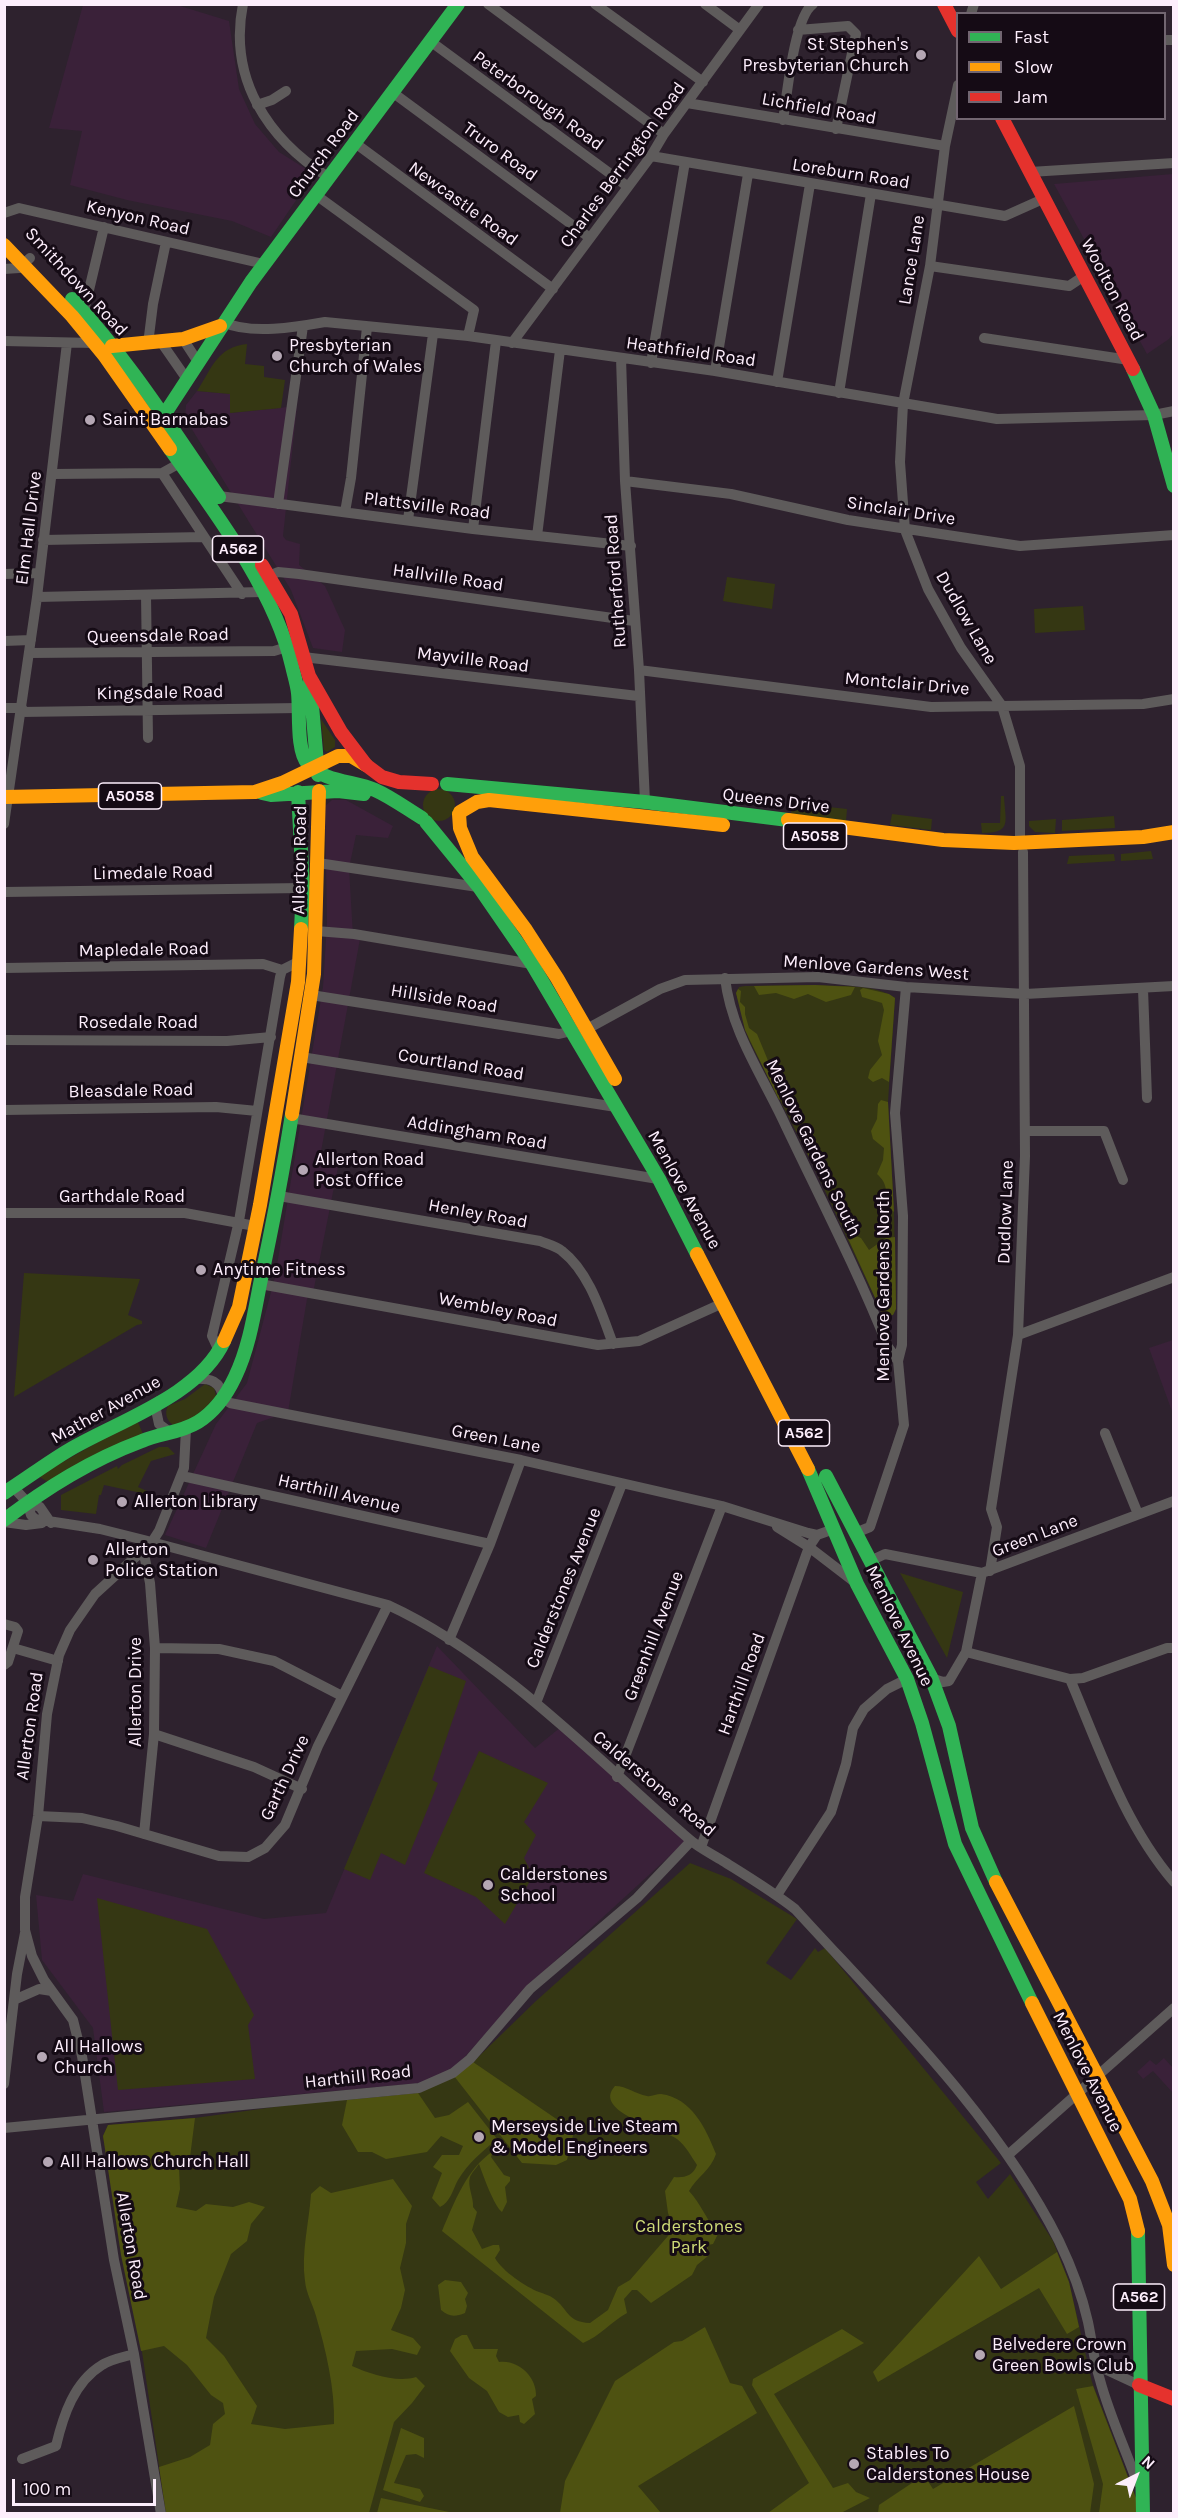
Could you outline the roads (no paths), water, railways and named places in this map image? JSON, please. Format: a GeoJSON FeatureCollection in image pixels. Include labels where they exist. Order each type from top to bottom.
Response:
{"type":"FeatureCollection","features":[{"type":"Feature","properties":{"kind":"main road","name":"Church Road"},"geometry":{"type":"LineString","coordinates":[[164,415],[186,378],[219,333],[222,324],[264,264],[458,4]]}},
{"type":"Feature","properties":{"kind":"main road"},"geometry":{"type":"LineString","coordinates":[[944,4],[956,28]]}},
{"type":"Feature","properties":{"kind":"main road","name":"Woolton Road"},"geometry":{"type":"LineString","coordinates":[[1003,120],[1129,360],[1154,415],[1173,486]]}},
{"type":"Feature","properties":{"kind":"main road","name":"Smithdown Road"},"geometry":{"type":"LineString","coordinates":[[4,232],[115,371]]}},
{"type":"Feature","properties":{"kind":"main road","name":"Smithdown Road"},"geometry":{"type":"LineString","coordinates":[[4,245],[27,261],[84,311],[120,350],[143,386]]}},
{"type":"Feature","properties":{"kind":"main road"},"geometry":{"type":"LineString","coordinates":[[115,371],[120,350],[183,339],[222,324]]}},
{"type":"Feature","properties":{"kind":"main road","name":"Allerton Road"},"geometry":{"type":"LineString","coordinates":[[115,371],[263,583],[291,614],[309,676],[314,712],[312,769],[308,791],[299,815],[303,872],[300,961],[260,1204],[239,1307],[219,1351]]}},
{"type":"Feature","properties":{"kind":"main road","name":"Allerton Road"},"geometry":{"type":"LineString","coordinates":[[143,386],[219,496],[263,583],[295,675],[302,752],[312,769],[308,791],[318,863],[316,931],[310,995],[279,1196],[251,1329],[236,1375],[223,1398]]}},
{"type":"Feature","properties":{"kind":"main road"},"geometry":{"type":"LineString","coordinates":[[152,424],[164,415]]}},
{"type":"Feature","properties":{"kind":"main road","name":"A562"},"geometry":{"type":"LineString","coordinates":[[309,676],[337,726],[366,765],[382,777],[399,782],[447,784],[460,798],[460,813]]}},
{"type":"Feature","properties":{"kind":"main road","name":"A5058"},"geometry":{"type":"LineString","coordinates":[[6,797],[255,792],[282,783],[344,755],[366,765]]}},
{"type":"Feature","properties":{"kind":"main road","name":"A562"},"geometry":{"type":"LineString","coordinates":[[312,769],[360,784],[424,820]]}},
{"type":"Feature","properties":{"kind":"main road"},"geometry":{"type":"LineString","coordinates":[[432,784],[426,787],[418,798],[418,805],[424,820],[438,826],[445,826],[456,819],[460,813]]}},
{"type":"Feature","properties":{"kind":"main road","name":"Queens Drive"},"geometry":{"type":"LineString","coordinates":[[447,784],[645,802],[943,840],[1022,847],[1143,837],[1173,832]]}},
{"type":"Feature","properties":{"kind":"main road"},"geometry":{"type":"LineString","coordinates":[[303,872],[307,846],[308,791]]}},
{"type":"Feature","properties":{"kind":"main road","name":"A5058"},"geometry":{"type":"LineString","coordinates":[[255,792],[271,795],[308,791],[352,792],[390,799]]}},
{"type":"Feature","properties":{"kind":"main road"},"geometry":{"type":"LineString","coordinates":[[271,795],[287,800],[299,815]]}},
{"type":"Feature","properties":{"kind":"main road","name":"Queens Drive"},"geometry":{"type":"LineString","coordinates":[[460,813],[477,802],[489,800],[934,849],[1173,843]]}},
{"type":"Feature","properties":{"kind":"main road","name":"Menlove Avenue"},"geometry":{"type":"LineString","coordinates":[[460,813],[460,828],[472,857],[526,930],[668,1168],[931,1677],[949,1726],[972,1828],[1019,1930],[1152,2181],[1171,2225],[1173,2265]]}},
{"type":"Feature","properties":{"kind":"main road","name":"Menlove Avenue"},"geometry":{"type":"LineString","coordinates":[[424,820],[478,887],[532,964],[659,1179],[723,1303],[817,1487],[859,1588],[907,1679],[922,1723],[955,1844],[998,1937],[1130,2199],[1137,2223],[1143,2514]]}},
{"type":"Feature","properties":{"kind":"main road","name":"Mather Avenue"},"geometry":{"type":"LineString","coordinates":[[9,1490],[69,1450],[159,1401],[194,1379],[219,1351]]}},
{"type":"Feature","properties":{"kind":"main road"},"geometry":{"type":"LineString","coordinates":[[4,1521],[51,1485],[121,1449],[143,1440],[186,1429],[213,1411],[223,1398]]}},
{"type":"Feature","properties":{"kind":"main road"},"geometry":{"type":"LineString","coordinates":[[834,1529],[855,1533]]}},
{"type":"Feature","properties":{"kind":"main road"},"geometry":{"type":"LineString","coordinates":[[859,1588],[881,1582]]}},
{"type":"Feature","properties":{"kind":"main road"},"geometry":{"type":"LineString","coordinates":[[1139,2385],[1173,2399]]}},
{"type":"Feature","properties":{"kind":"street"},"geometry":{"type":"LineString","coordinates":[[243,4],[242,50],[246,75],[257,105],[273,131],[328,177]]}},
{"type":"Feature","properties":{"kind":"street"},"geometry":{"type":"LineString","coordinates":[[488,4],[664,134]]}},
{"type":"Feature","properties":{"kind":"street"},"geometry":{"type":"LineString","coordinates":[[595,4],[703,82]]}},
{"type":"Feature","properties":{"kind":"street"},"geometry":{"type":"LineString","coordinates":[[705,4],[740,30]]}},
{"type":"Feature","properties":{"kind":"street","name":"Charles Berrington Road"},"geometry":{"type":"LineString","coordinates":[[512,344],[651,156],[664,134],[759,4]]}},
{"type":"Feature","properties":{"kind":"street"},"geometry":{"type":"LineString","coordinates":[[783,120],[798,30],[803,16],[813,4]]}},
{"type":"Feature","properties":{"kind":"street"},"geometry":{"type":"LineString","coordinates":[[798,30],[848,26],[856,34],[836,129]]}},
{"type":"Feature","properties":{"kind":"street","name":"Peterborough Road"},"geometry":{"type":"LineString","coordinates":[[430,41],[627,186]]}},
{"type":"Feature","properties":{"kind":"street","name":"Lance Lane"},"geometry":{"type":"LineString","coordinates":[[903,404],[930,266],[945,146],[956,90]]}},
{"type":"Feature","properties":{"kind":"street"},"geometry":{"type":"LineString","coordinates":[[257,105],[272,100],[286,91]]}},
{"type":"Feature","properties":{"kind":"street","name":"Truro Road"},"geometry":{"type":"LineString","coordinates":[[392,92],[590,238]]}},
{"type":"Feature","properties":{"kind":"street","name":"Lichfield Road"},"geometry":{"type":"LineString","coordinates":[[687,103],[945,146]]}},
{"type":"Feature","properties":{"kind":"street","name":"Newcastle Road"},"geometry":{"type":"LineString","coordinates":[[355,143],[553,289]]}},
{"type":"Feature","properties":{"kind":"street","name":"Loreburn Road"},"geometry":{"type":"LineString","coordinates":[[651,156],[1005,216],[1043,199]]}},
{"type":"Feature","properties":{"kind":"street"},"geometry":{"type":"LineString","coordinates":[[651,363],[685,162]]}},
{"type":"Feature","properties":{"kind":"street"},"geometry":{"type":"LineString","coordinates":[[1030,172],[1173,163]]}},
{"type":"Feature","properties":{"kind":"street"},"geometry":{"type":"LineString","coordinates":[[715,371],[748,174]]}},
{"type":"Feature","properties":{"kind":"street"},"geometry":{"type":"LineString","coordinates":[[777,382],[810,184]]}},
{"type":"Feature","properties":{"kind":"street"},"geometry":{"type":"LineString","coordinates":[[839,393],[871,194]]}},
{"type":"Feature","properties":{"kind":"street"},"geometry":{"type":"LineString","coordinates":[[316,195],[474,310],[468,336]]}},
{"type":"Feature","properties":{"kind":"street","name":"Kenyon Road"},"geometry":{"type":"LineString","coordinates":[[4,213],[19,208],[264,264]]}},
{"type":"Feature","properties":{"kind":"street"},"geometry":{"type":"LineString","coordinates":[[84,311],[104,227]]}},
{"type":"Feature","properties":{"kind":"street"},"geometry":{"type":"LineString","coordinates":[[166,242],[153,304],[154,343],[186,378]]}},
{"type":"Feature","properties":{"kind":"street"},"geometry":{"type":"LineString","coordinates":[[4,269],[15,270],[27,261]]}},
{"type":"Feature","properties":{"kind":"street"},"geometry":{"type":"LineString","coordinates":[[930,266],[1069,286],[1084,276]]}},
{"type":"Feature","properties":{"kind":"street","name":"Heathfield Road"},"geometry":{"type":"LineString","coordinates":[[222,324],[244,329],[303,326],[325,322],[468,336],[715,371],[997,419],[1154,415],[1173,410]]}},
{"type":"Feature","properties":{"kind":"street"},"geometry":{"type":"LineString","coordinates":[[278,504],[303,326]]}},
{"type":"Feature","properties":{"kind":"street"},"geometry":{"type":"LineString","coordinates":[[345,512],[351,478],[367,327]]}},
{"type":"Feature","properties":{"kind":"street"},"geometry":{"type":"LineString","coordinates":[[408,520],[433,334]]}},
{"type":"Feature","properties":{"kind":"street"},"geometry":{"type":"LineString","coordinates":[[984,338],[1129,360]]}},
{"type":"Feature","properties":{"kind":"street"},"geometry":{"type":"LineString","coordinates":[[183,339],[198,362]]}},
{"type":"Feature","properties":{"kind":"street"},"geometry":{"type":"LineString","coordinates":[[4,341],[94,343],[120,350]]}},
{"type":"Feature","properties":{"kind":"street"},"geometry":{"type":"LineString","coordinates":[[473,529],[496,341]]}},
{"type":"Feature","properties":{"kind":"street","name":"Elm Hall Drive"},"geometry":{"type":"LineString","coordinates":[[4,824],[6,797],[37,597],[68,343]]}},
{"type":"Feature","properties":{"kind":"street"},"geometry":{"type":"LineString","coordinates":[[537,536],[560,350]]}},
{"type":"Feature","properties":{"kind":"street","name":"Rutherford Road"},"geometry":{"type":"LineString","coordinates":[[621,358],[625,481],[639,670],[638,696],[645,802]]}},
{"type":"Feature","properties":{"kind":"street","name":"Dudlow Lane"},"geometry":{"type":"LineString","coordinates":[[903,404],[900,462],[905,530],[928,589],[961,648],[1002,706],[1020,766],[1022,847],[1025,1131],[1017,1335],[991,1509],[997,1527],[966,1652],[949,1681],[942,1682],[931,1677]]}},
{"type":"Feature","properties":{"kind":"street"},"geometry":{"type":"LineString","coordinates":[[52,474],[162,473],[180,463]]}},
{"type":"Feature","properties":{"kind":"street"},"geometry":{"type":"LineString","coordinates":[[162,473],[242,594]]}},
{"type":"Feature","properties":{"kind":"street","name":"Sinclair Drive"},"geometry":{"type":"LineString","coordinates":[[625,481],[731,494],[848,520],[1020,546],[1173,535]]}},
{"type":"Feature","properties":{"kind":"street","name":"Plattsville Road"},"geometry":{"type":"LineString","coordinates":[[219,496],[473,529],[631,546]]}},
{"type":"Feature","properties":{"kind":"street"},"geometry":{"type":"LineString","coordinates":[[43,540],[204,537]]}},
{"type":"Feature","properties":{"kind":"street","name":"Hallville Road"},"geometry":{"type":"LineString","coordinates":[[37,597],[242,594],[278,572],[299,573],[634,621]]}},
{"type":"Feature","properties":{"kind":"street"},"geometry":{"type":"LineString","coordinates":[[4,574],[39,573]]}},
{"type":"Feature","properties":{"kind":"street"},"geometry":{"type":"LineString","coordinates":[[146,595],[148,738]]}},
{"type":"Feature","properties":{"kind":"street"},"geometry":{"type":"LineString","coordinates":[[4,641],[31,640]]}},
{"type":"Feature","properties":{"kind":"street","name":"Queensdale Road"},"geometry":{"type":"LineString","coordinates":[[29,653],[274,651],[287,647]]}},
{"type":"Feature","properties":{"kind":"street","name":"Mayville Road"},"geometry":{"type":"LineString","coordinates":[[303,657],[638,696]]}},
{"type":"Feature","properties":{"kind":"street","name":"Montclair Drive"},"geometry":{"type":"LineString","coordinates":[[639,670],[931,707],[1143,704],[1173,699]]}},
{"type":"Feature","properties":{"kind":"street","name":"Kingsdale Road"},"geometry":{"type":"LineString","coordinates":[[4,708],[21,710],[299,708]]}},
{"type":"Feature","properties":{"kind":"street"},"geometry":{"type":"LineString","coordinates":[[318,863],[478,887]]}},
{"type":"Feature","properties":{"kind":"street","name":"Limedale Road"},"geometry":{"type":"LineString","coordinates":[[4,892],[303,888]]}},
{"type":"Feature","properties":{"kind":"street"},"geometry":{"type":"LineString","coordinates":[[316,931],[354,934],[532,964]]}},
{"type":"Feature","properties":{"kind":"street"},"geometry":{"type":"LineString","coordinates":[[219,1351],[212,1336],[239,1221],[282,970],[300,961]]}},
{"type":"Feature","properties":{"kind":"street","name":"Mapledale Road"},"geometry":{"type":"LineString","coordinates":[[4,968],[262,964],[282,970]]}},
{"type":"Feature","properties":{"kind":"street","name":"Menlove Gardens West"},"geometry":{"type":"LineString","coordinates":[[587,1029],[660,989],[685,980],[818,977],[906,987],[1025,994],[1172,989]]}},
{"type":"Feature","properties":{"kind":"street","name":"Menlove Gardens South"},"geometry":{"type":"LineString","coordinates":[[725,978],[727,993],[743,1044],[802,1160],[888,1347],[898,1361]]}},
{"type":"Feature","properties":{"kind":"street","name":"Menlove Gardens North"},"geometry":{"type":"LineString","coordinates":[[855,1533],[870,1527],[904,1425],[898,1361],[902,1345],[903,1216],[895,1113],[906,987]]}},
{"type":"Feature","properties":{"kind":"street"},"geometry":{"type":"LineString","coordinates":[[1143,989],[1147,1098]]}},
{"type":"Feature","properties":{"kind":"street","name":"Hillside Road"},"geometry":{"type":"LineString","coordinates":[[310,995],[559,1034],[572,1031]]}},
{"type":"Feature","properties":{"kind":"street","name":"Rosedale Road"},"geometry":{"type":"LineString","coordinates":[[4,1040],[227,1041],[271,1037]]}},
{"type":"Feature","properties":{"kind":"street","name":"Courtland Road"},"geometry":{"type":"LineString","coordinates":[[301,1057],[616,1107]]}},
{"type":"Feature","properties":{"kind":"street","name":"Bleasdale Road"},"geometry":{"type":"LineString","coordinates":[[4,1110],[216,1107],[257,1111]]}},
{"type":"Feature","properties":{"kind":"street","name":"Addingham Road"},"geometry":{"type":"LineString","coordinates":[[291,1118],[659,1179]]}},
{"type":"Feature","properties":{"kind":"street"},"geometry":{"type":"LineString","coordinates":[[1025,1131],[1104,1131],[1123,1179]]}},
{"type":"Feature","properties":{"kind":"street","name":"Henley Road"},"geometry":{"type":"LineString","coordinates":[[279,1196],[540,1241],[560,1249],[576,1264],[591,1290],[613,1344]]}},
{"type":"Feature","properties":{"kind":"street","name":"Garthdale Road"},"geometry":{"type":"LineString","coordinates":[[4,1213],[185,1213],[239,1221],[255,1226]]}},
{"type":"Feature","properties":{"kind":"street"},"geometry":{"type":"LineString","coordinates":[[1017,1335],[1173,1277]]}},
{"type":"Feature","properties":{"kind":"street","name":"Wembley Road"},"geometry":{"type":"LineString","coordinates":[[260,1284],[568,1340],[613,1344],[639,1341],[723,1303]]}},
{"type":"Feature","properties":{"kind":"street"},"geometry":{"type":"LineString","coordinates":[[194,1379],[206,1378],[215,1381],[222,1389],[223,1398]]}},
{"type":"Feature","properties":{"kind":"street","name":"Green Lane"},"geometry":{"type":"LineString","coordinates":[[223,1398],[231,1403],[261,1410],[521,1460],[722,1506],[817,1534]]}},
{"type":"Feature","properties":{"kind":"street"},"geometry":{"type":"LineString","coordinates":[[159,1401],[156,1410],[159,1424],[171,1433]]}},
{"type":"Feature","properties":{"kind":"street","name":"Allerton Road"},"geometry":{"type":"LineString","coordinates":[[161,2514],[134,2354],[114,2260],[82,2056],[73,2020],[52,1991],[32,1956],[25,1930],[25,1897],[38,1816],[47,1714],[58,1661],[70,1630],[95,1594],[152,1542],[159,1531],[182,1476],[186,1429]]}},
{"type":"Feature","properties":{"kind":"street"},"geometry":{"type":"LineString","coordinates":[[1105,1434],[1137,1514]]}},
{"type":"Feature","properties":{"kind":"street"},"geometry":{"type":"LineString","coordinates":[[449,1640],[490,1544],[521,1460]]}},
{"type":"Feature","properties":{"kind":"street","name":"Harthill Avenue"},"geometry":{"type":"LineString","coordinates":[[182,1476],[490,1544]]}},
{"type":"Feature","properties":{"kind":"street","name":"Calderstones Avenue"},"geometry":{"type":"LineString","coordinates":[[536,1703],[622,1484]]}},
{"type":"Feature","properties":{"kind":"street"},"geometry":{"type":"LineString","coordinates":[[9,1490],[27,1502],[40,1507],[51,1522]]}},
{"type":"Feature","properties":{"kind":"street","name":"Green Lane"},"geometry":{"type":"LineString","coordinates":[[870,1561],[885,1554],[986,1572],[1173,1501]]}},
{"type":"Feature","properties":{"kind":"street","name":"Greenhill Avenue"},"geometry":{"type":"LineString","coordinates":[[617,1777],[722,1506]]}},
{"type":"Feature","properties":{"kind":"street","name":"Green Lane"},"geometry":{"type":"LineString","coordinates":[[761,1517],[808,1547],[859,1588]]}},
{"type":"Feature","properties":{"kind":"street","name":"Calderstones Road"},"geometry":{"type":"LineString","coordinates":[[4,1521],[26,1525],[51,1522],[100,1529],[388,1605],[414,1617],[482,1661],[536,1703],[691,1841],[777,1895],[795,1909],[902,2025],[1008,2155],[1059,2242],[1074,2276],[1088,2320],[1100,2380],[1142,2493]]}},
{"type":"Feature","properties":{"kind":"street"},"geometry":{"type":"LineString","coordinates":[[817,1534],[834,1529]]}},
{"type":"Feature","properties":{"kind":"street","name":"Harthill Road"},"geometry":{"type":"LineString","coordinates":[[701,1847],[808,1547],[817,1534]]}},
{"type":"Feature","properties":{"kind":"street","name":"Allerton Drive"},"geometry":{"type":"LineString","coordinates":[[141,1552],[150,1583],[154,1648],[154,1734],[144,1834]]}},
{"type":"Feature","properties":{"kind":"street","name":"Garth Drive"},"geometry":{"type":"LineString","coordinates":[[38,1816],[82,1818],[219,1856],[248,1857],[265,1848],[285,1825],[302,1789],[318,1746],[388,1605]]}},
{"type":"Feature","properties":{"kind":"street"},"geometry":{"type":"LineString","coordinates":[[4,1624],[15,1627],[18,1631],[14,1648],[4,1665]]}},
{"type":"Feature","properties":{"kind":"street"},"geometry":{"type":"LineString","coordinates":[[14,1648],[58,1661]]}},
{"type":"Feature","properties":{"kind":"street"},"geometry":{"type":"LineString","coordinates":[[154,1648],[219,1649],[274,1660],[342,1696]]}},
{"type":"Feature","properties":{"kind":"street"},"geometry":{"type":"LineString","coordinates":[[966,1652],[1070,1679],[1083,1678],[1167,1648],[1173,1648]]}},
{"type":"Feature","properties":{"kind":"street"},"geometry":{"type":"LineString","coordinates":[[777,1895],[831,1812],[846,1764],[853,1728],[864,1709],[886,1689],[907,1679]]}},
{"type":"Feature","properties":{"kind":"street"},"geometry":{"type":"LineString","coordinates":[[1070,1679],[1118,1792],[1142,1837],[1173,1882]]}},
{"type":"Feature","properties":{"kind":"street"},"geometry":{"type":"LineString","coordinates":[[154,1734],[254,1767],[302,1789]]}},
{"type":"Feature","properties":{"kind":"street","name":"Harthill Road"},"geometry":{"type":"LineString","coordinates":[[4,2128],[419,2088],[453,2073],[470,2059],[530,1989],[637,1898],[691,1841]]}},
{"type":"Feature","properties":{"kind":"street"},"geometry":{"type":"LineString","coordinates":[[4,2084],[25,1930]]}},
{"type":"Feature","properties":{"kind":"street"},"geometry":{"type":"LineString","coordinates":[[14,2000],[39,1989],[52,1991]]}},
{"type":"Feature","properties":{"kind":"street"},"geometry":{"type":"LineString","coordinates":[[1008,2155],[1173,2008]]}},
{"type":"Feature","properties":{"kind":"street"},"geometry":{"type":"LineString","coordinates":[[22,2458],[56,2446],[67,2408],[89,2374],[104,2363],[134,2354]]}},
{"type":"Feature","properties":{"kind":"street"},"geometry":{"type":"LineString","coordinates":[[1096,2365],[1139,2385]]}},
{"type":"Feature","properties":{"kind":"place","name":"St Stephen's Presbyterian Church"},"geometry":{"type":"Point","coordinates":[921,55]}},
{"type":"Feature","properties":{"kind":"place","name":"Presbyterian Church of Wales"},"geometry":{"type":"Point","coordinates":[277,356]}},
{"type":"Feature","properties":{"kind":"place","name":"Saint Barnabas"},"geometry":{"type":"Point","coordinates":[90,420]}},
{"type":"Feature","properties":{"kind":"place","name":"Allerton Road Post Office"},"geometry":{"type":"Point","coordinates":[303,1170]}},
{"type":"Feature","properties":{"kind":"place","name":"Anytime Fitness"},"geometry":{"type":"Point","coordinates":[201,1270]}},
{"type":"Feature","properties":{"kind":"place","name":"Allerton Library"},"geometry":{"type":"Point","coordinates":[122,1502]}},
{"type":"Feature","properties":{"kind":"place","name":"Allerton Police Station"},"geometry":{"type":"Point","coordinates":[93,1560]}},
{"type":"Feature","properties":{"kind":"place","name":"Calderstones School"},"geometry":{"type":"Point","coordinates":[488,1885]}},
{"type":"Feature","properties":{"kind":"place","name":"All Hallows Church"},"geometry":{"type":"Point","coordinates":[42,2057]}},
{"type":"Feature","properties":{"kind":"place","name":"Merseyside Live Steam & Model Engineers"},"geometry":{"type":"Point","coordinates":[479,2137]}},
{"type":"Feature","properties":{"kind":"place","name":"All Hallows Church Hall"},"geometry":{"type":"Point","coordinates":[48,2162]}},
{"type":"Feature","properties":{"kind":"place","name":"Belvedere Crown Green Bowls Club"},"geometry":{"type":"Point","coordinates":[980,2355]}},
{"type":"Feature","properties":{"kind":"place","name":"Stables To Calderstones House"},"geometry":{"type":"Point","coordinates":[854,2464]}},
{"type":"Feature","properties":{"kind":"park label","name":"Calderstones Park"},"geometry":{"type":"Point","coordinates":[689,2237]}}]}
